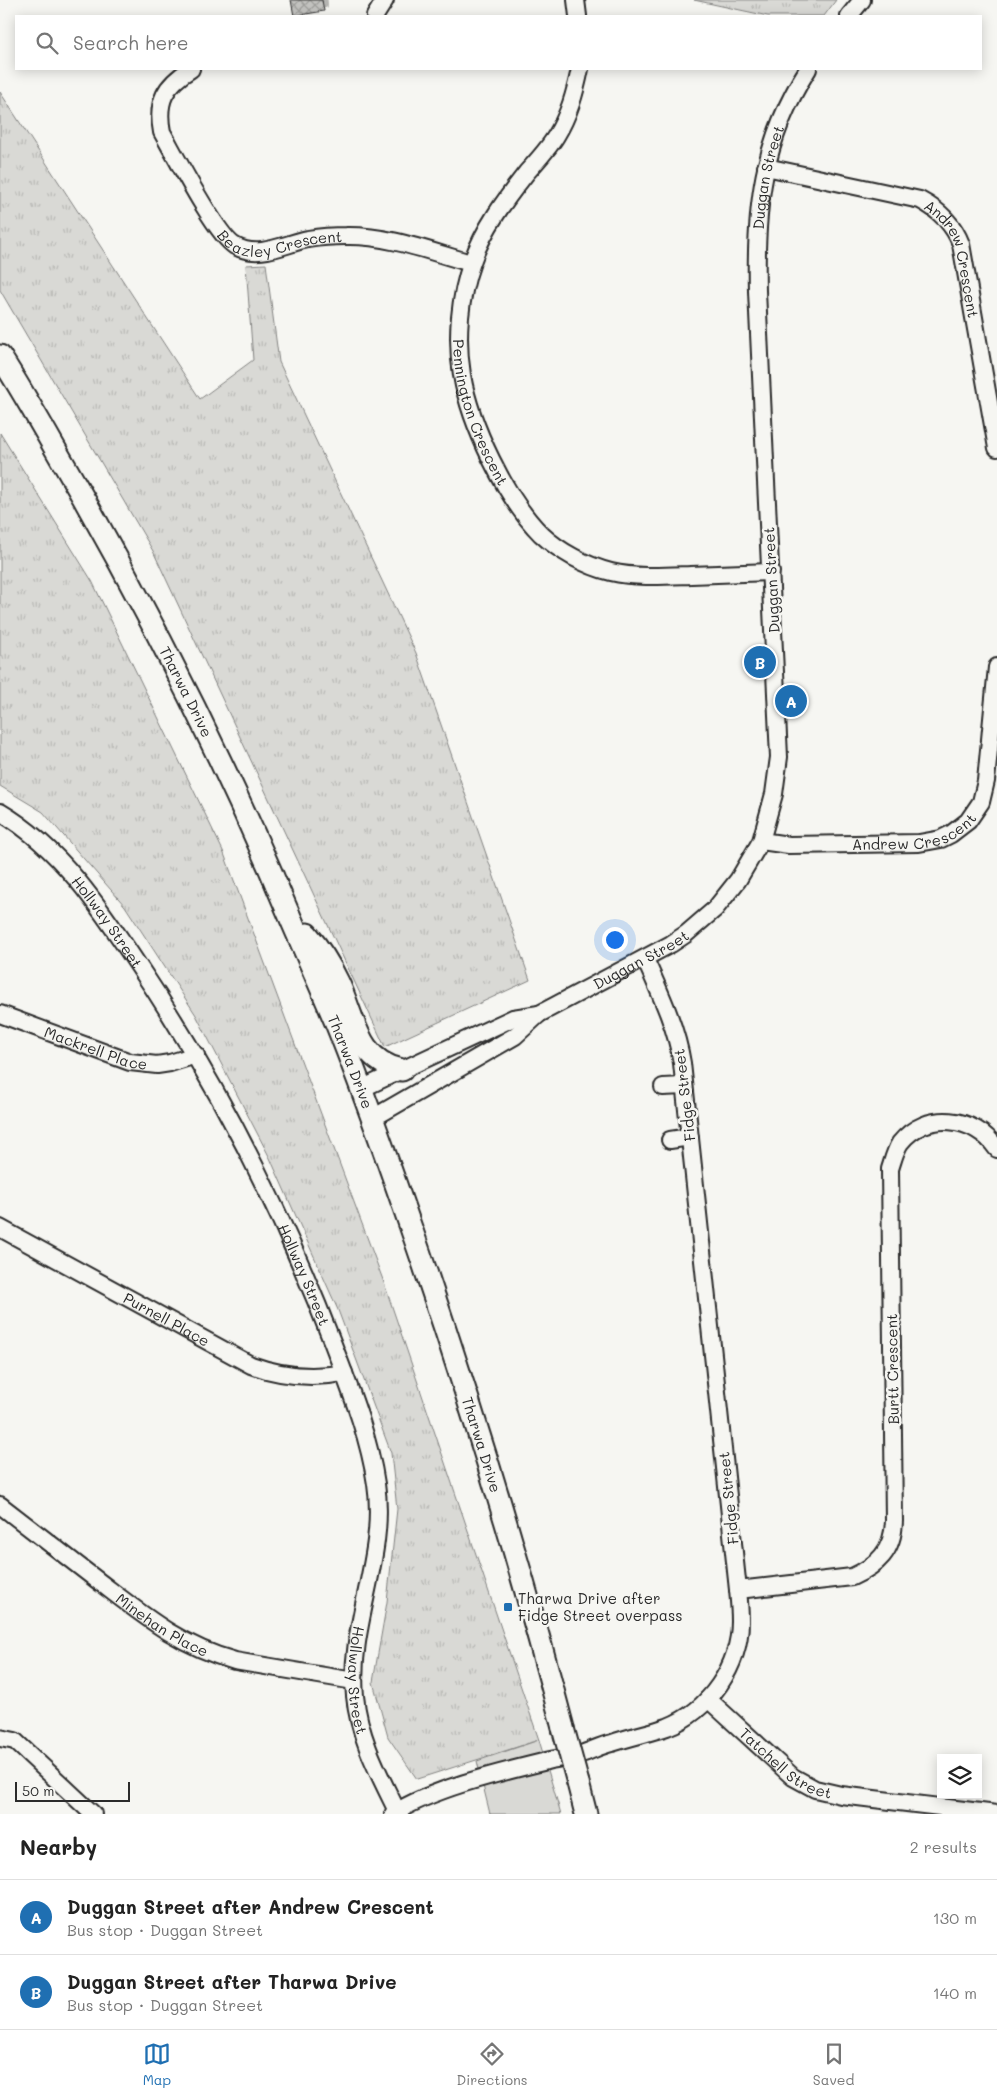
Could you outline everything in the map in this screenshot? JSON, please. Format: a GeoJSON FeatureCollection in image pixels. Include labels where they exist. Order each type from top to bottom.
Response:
{"type":"FeatureCollection","features":[{"type":"Feature","properties":{"kind":"main road","name":"Tharwa Drive"},"geometry":{"type":"LineString","coordinates":[[0,356],[20,387],[116,555],[176,668],[228,776],[336,1022],[373,1118],[445,1328],[484,1450],[529,1600],[586,1814]]}},
{"type":"Feature","properties":{"kind":"main road"},"geometry":{"type":"LineString","coordinates":[[290,916],[316,945],[338,982],[358,1033],[367,1049],[377,1060],[390,1067],[402,1070]]}},
{"type":"Feature","properties":{"kind":"street"},"geometry":{"type":"LineString","coordinates":[[376,15],[385,0]]}},
{"type":"Feature","properties":{"kind":"street"},"geometry":{"type":"LineString","coordinates":[[576,0],[578,15]]}},
{"type":"Feature","properties":{"kind":"street"},"geometry":{"type":"LineString","coordinates":[[850,15],[862,0]]}},
{"type":"Feature","properties":{"kind":"street","name":"Beazley Crescent"},"geometry":{"type":"LineString","coordinates":[[190,70],[168,87],[164,94],[159,116],[162,132],[218,229],[233,245],[246,250],[261,252],[309,239],[363,236],[398,243],[471,263]]}},
{"type":"Feature","properties":{"kind":"street","name":"Pennington Crescent"},"geometry":{"type":"LineString","coordinates":[[580,70],[570,110],[556,138],[493,218],[471,263],[462,300],[459,338],[462,376],[471,413],[489,454],[522,511],[542,534],[579,560],[618,573],[642,577],[771,572]]}},
{"type":"Feature","properties":{"kind":"street","name":"Duggan Street"},"geometry":{"type":"LineString","coordinates":[[373,1118],[515,1036],[539,1014],[645,959],[686,934],[715,909],[738,880],[761,840],[774,794],[779,757],[756,242],[758,208],[766,167],[775,138],[786,109],[807,70]]}},
{"type":"Feature","properties":{"kind":"street","name":"Andrew Crescent"},"geometry":{"type":"LineString","coordinates":[[766,167],[920,200],[945,217],[957,234],[961,244],[997,448]]}},
{"type":"Feature","properties":{"kind":"street","name":"Andrew Crescent"},"geometry":{"type":"LineString","coordinates":[[761,840],[789,845],[919,843],[941,839],[951,834],[968,821],[981,802],[994,729],[997,667]]}},
{"type":"Feature","properties":{"kind":"street","name":"Hollway Street"},"geometry":{"type":"LineString","coordinates":[[0,812],[42,844],[74,876],[117,933],[196,1056],[239,1132],[278,1210],[313,1291],[344,1373],[369,1448],[376,1484],[378,1503],[377,1540],[358,1646],[354,1681],[361,1730],[395,1813]]}},
{"type":"Feature","properties":{"kind":"street","name":"Fidge Street"},"geometry":{"type":"LineString","coordinates":[[395,1813],[433,1794],[544,1761],[585,1753],[668,1726],[689,1715],[708,1699],[725,1677],[736,1650],[740,1622],[738,1590],[679,1047],[670,1015],[645,959]]}},
{"type":"Feature","properties":{"kind":"street","name":"Mackrell Place"},"geometry":{"type":"LineString","coordinates":[[0,1014],[130,1062],[157,1065],[196,1056]]}},
{"type":"Feature","properties":{"kind":"street","name":"Duggan Street"},"geometry":{"type":"LineString","coordinates":[[362,1089],[512,1018],[539,1014]]}},
{"type":"Feature","properties":{"kind":"street"},"geometry":{"type":"LineString","coordinates":[[663,1087],[684,1086]]}},
{"type":"Feature","properties":{"kind":"street","name":"Burtt Crescent"},"geometry":{"type":"LineString","coordinates":[[738,1590],[852,1577],[869,1569],[883,1556],[888,1548],[894,1530],[890,1169],[896,1150],[909,1135],[925,1124],[944,1120],[973,1126],[997,1149]]}},
{"type":"Feature","properties":{"kind":"street"},"geometry":{"type":"LineString","coordinates":[[670,1140],[690,1137]]}},
{"type":"Feature","properties":{"kind":"street","name":"Purnell Place"},"geometry":{"type":"LineString","coordinates":[[0,1228],[251,1365],[297,1376],[328,1376],[344,1373]]}},
{"type":"Feature","properties":{"kind":"street","name":"Minehan Place"},"geometry":{"type":"LineString","coordinates":[[0,1505],[149,1620],[181,1640],[217,1656],[235,1661],[354,1681]]}},
{"type":"Feature","properties":{"kind":"street","name":"Tatchell Street"},"geometry":{"type":"LineString","coordinates":[[708,1699],[793,1777],[815,1789],[841,1795],[997,1814]]}},
{"type":"Feature","properties":{"kind":"street"},"geometry":{"type":"LineString","coordinates":[[0,1738],[15,1741],[93,1814]]}},
{"type":"Feature","properties":{"kind":"green space"},"geometry":{"type":"Polygon","coordinates":[[[694,0],[836,0],[825,15],[763,15],[694,0]]]}},
{"type":"Feature","properties":{"kind":"green space"},"geometry":{"type":"Polygon","coordinates":[[[0,92],[200,399],[253,360],[246,265],[266,264],[279,362],[416,653],[530,980],[385,1047],[153,551],[0,290],[0,92]]]}},
{"type":"Feature","properties":{"kind":"green space"},"geometry":{"type":"Polygon","coordinates":[[[0,433],[92,581],[223,851],[383,1280],[539,1740],[417,1779],[388,1737],[373,1682],[387,1602],[397,1509],[391,1453],[338,1310],[270,1158],[196,1015],[125,906],[43,812],[0,786],[0,433]]]}},
{"type":"Feature","properties":{"kind":"green space"},"geometry":{"type":"Polygon","coordinates":[[[539,1740],[561,1814],[490,1814],[477,1761],[539,1740]]]}},
{"type":"Feature","properties":{"kind":"building"},"geometry":{"type":"Polygon","coordinates":[[[291,0],[322,0],[324,11],[294,15],[291,0]]]}},
{"type":"Feature","properties":{"kind":"place","name":"Duggan Street after Tharwa Drive"},"geometry":{"type":"Point","coordinates":[760,662]}},
{"type":"Feature","properties":{"kind":"place","name":"Duggan Street after Andrew Crescent"},"geometry":{"type":"Point","coordinates":[791,701]}},
{"type":"Feature","properties":{"kind":"place","name":"Tharwa Drive after Fidge Street overpass"},"geometry":{"type":"Point","coordinates":[508,1607]}}]}
